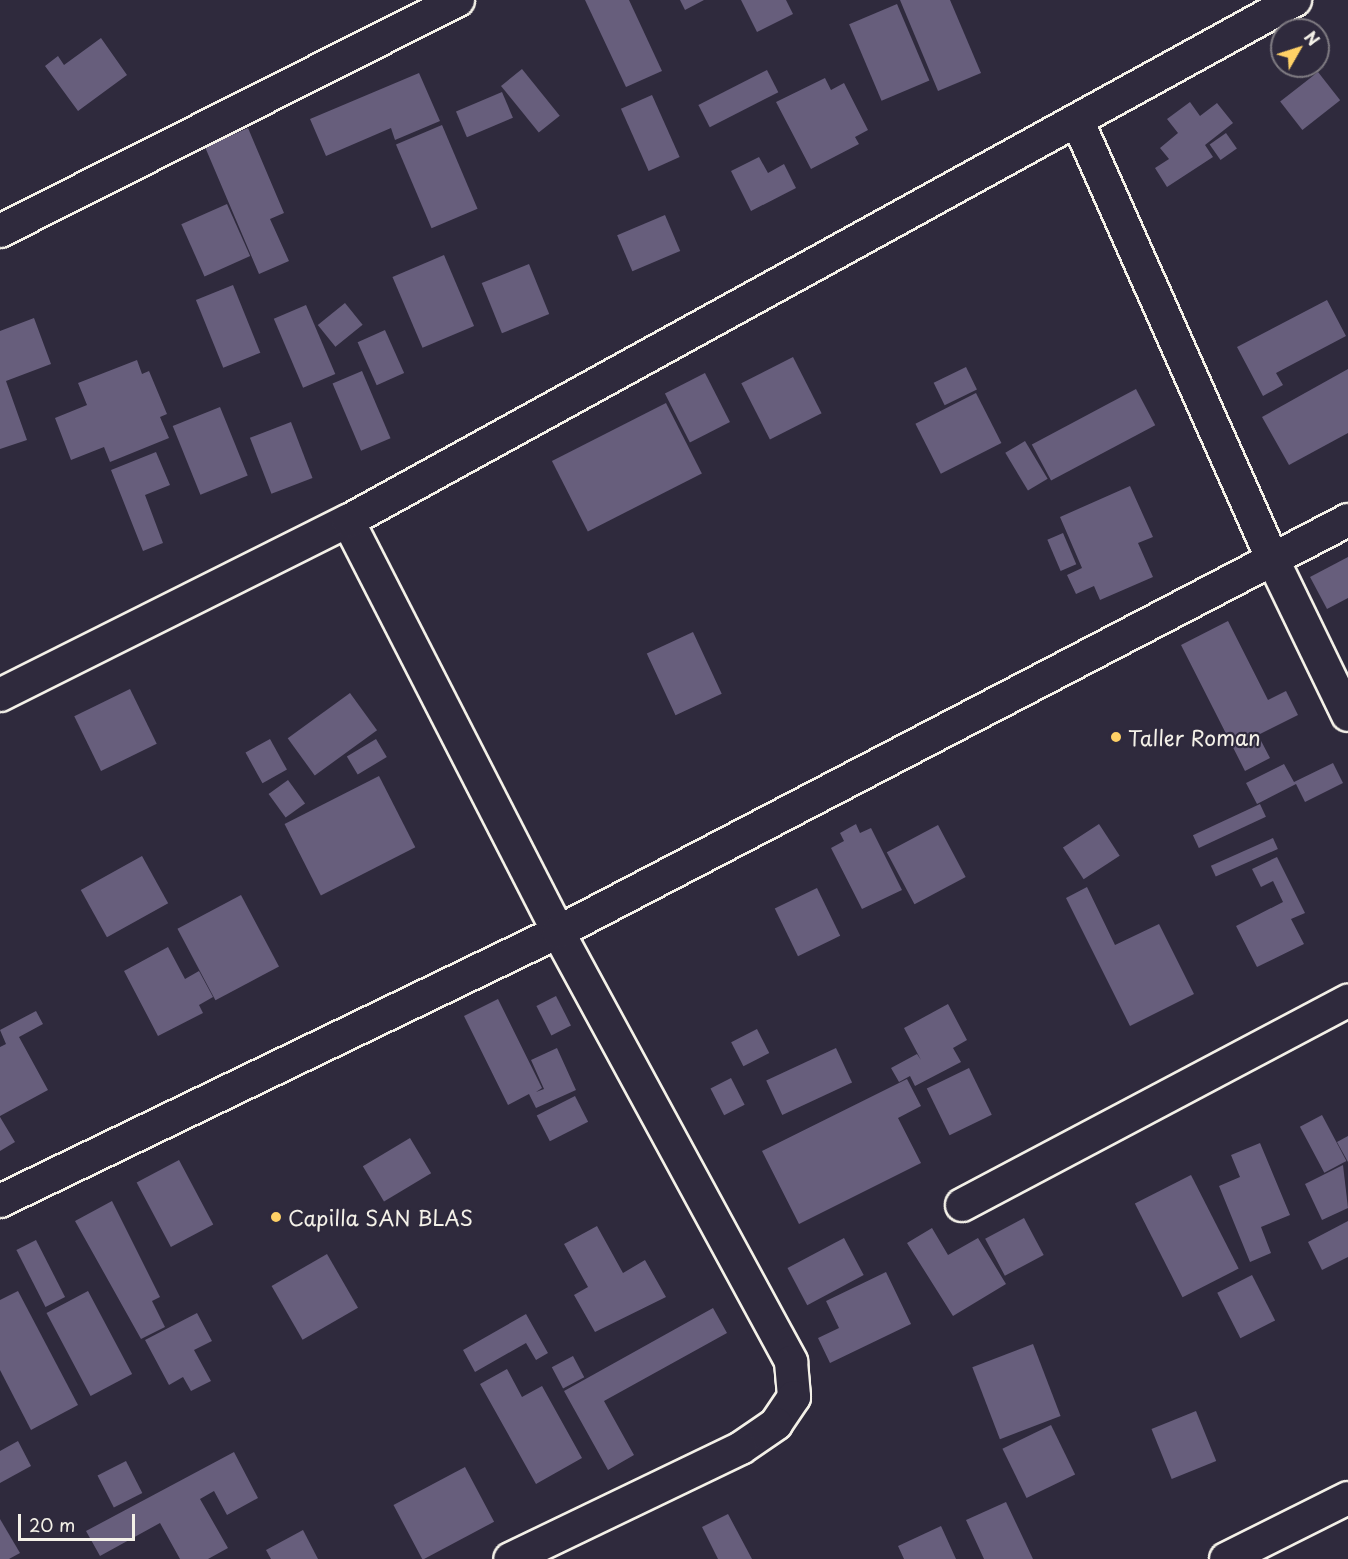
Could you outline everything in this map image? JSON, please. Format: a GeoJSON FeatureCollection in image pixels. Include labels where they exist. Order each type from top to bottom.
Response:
{"type":"FeatureCollection","features":[{"type":"Feature","properties":{"kind":"street"},"geometry":{"type":"LineString","coordinates":[[0,231],[458,0]]}},
{"type":"Feature","properties":{"kind":"street"},"geometry":{"type":"LineString","coordinates":[[0,695],[348,521],[1295,0]]}},
{"type":"Feature","properties":{"kind":"street"},"geometry":{"type":"LineString","coordinates":[[1077,120],[1273,560],[1348,715]]}},
{"type":"Feature","properties":{"kind":"street"},"geometry":{"type":"LineString","coordinates":[[0,1201],[558,932],[1348,520]]}},
{"type":"Feature","properties":{"kind":"street"},"geometry":{"type":"LineString","coordinates":[[348,521],[558,932],[791,1362],[794,1397],[776,1424],[741,1448],[510,1559]]}},
{"type":"Feature","properties":{"kind":"street"},"geometry":{"type":"LineString","coordinates":[[962,1205],[1348,1001]]}},
{"type":"Feature","properties":{"kind":"street"},"geometry":{"type":"LineString","coordinates":[[1226,1559],[1348,1498]]}},
{"type":"Feature","properties":{"kind":"building"},"geometry":{"type":"Polygon","coordinates":[[[585,0],[629,0],[662,71],[626,87],[585,0]]]}},
{"type":"Feature","properties":{"kind":"building"},"geometry":{"type":"Polygon","coordinates":[[[680,0],[704,0],[685,10],[680,0]]]}},
{"type":"Feature","properties":{"kind":"building"},"geometry":{"type":"Polygon","coordinates":[[[741,0],[786,0],[793,14],[757,32],[741,0]]]}},
{"type":"Feature","properties":{"kind":"building"},"geometry":{"type":"Polygon","coordinates":[[[900,0],[950,0],[981,73],[938,91],[900,0]]]}},
{"type":"Feature","properties":{"kind":"building"},"geometry":{"type":"Polygon","coordinates":[[[897,4],[929,80],[882,101],[849,24],[897,4]]]}},
{"type":"Feature","properties":{"kind":"building"},"geometry":{"type":"Polygon","coordinates":[[[101,38],[127,75],[78,111],[45,66],[58,56],[64,65],[101,38]]]}},
{"type":"Feature","properties":{"kind":"building"},"geometry":{"type":"Polygon","coordinates":[[[522,69],[560,116],[539,133],[501,86],[522,69]]]}},
{"type":"Feature","properties":{"kind":"building"},"geometry":{"type":"Polygon","coordinates":[[[767,70],[778,92],[710,127],[698,105],[767,70]]]}},
{"type":"Feature","properties":{"kind":"building"},"geometry":{"type":"Polygon","coordinates":[[[419,73],[440,121],[395,140],[391,128],[326,156],[310,119],[419,73]]]}},
{"type":"Feature","properties":{"kind":"building"},"geometry":{"type":"Polygon","coordinates":[[[825,78],[831,90],[844,83],[868,130],[855,137],[859,144],[811,169],[776,102],[825,78]]]}},
{"type":"Feature","properties":{"kind":"building"},"geometry":{"type":"Polygon","coordinates":[[[1310,78],[1323,78],[1340,100],[1302,130],[1280,102],[1310,78]]]}},
{"type":"Feature","properties":{"kind":"building"},"geometry":{"type":"Polygon","coordinates":[[[502,92],[513,118],[467,137],[456,112],[502,92]]]}},
{"type":"Feature","properties":{"kind":"building"},"geometry":{"type":"Polygon","coordinates":[[[652,95],[680,157],[649,171],[621,109],[652,95]]]}},
{"type":"Feature","properties":{"kind":"building"},"geometry":{"type":"Polygon","coordinates":[[[1190,102],[1200,116],[1217,103],[1233,123],[1205,145],[1213,157],[1167,187],[1155,168],[1169,159],[1160,148],[1178,133],[1167,119],[1190,102]]]}},
{"type":"Feature","properties":{"kind":"building"},"geometry":{"type":"Polygon","coordinates":[[[442,125],[478,209],[432,228],[396,145],[442,125]]]}},
{"type":"Feature","properties":{"kind":"building"},"geometry":{"type":"Polygon","coordinates":[[[248,128],[284,213],[270,219],[289,261],[259,274],[205,147],[248,128]]]}},
{"type":"Feature","properties":{"kind":"building"},"geometry":{"type":"Polygon","coordinates":[[[1226,133],[1237,149],[1221,160],[1210,144],[1226,133]]]}},
{"type":"Feature","properties":{"kind":"building"},"geometry":{"type":"Polygon","coordinates":[[[759,157],[768,173],[784,164],[796,188],[751,211],[731,171],[759,157]]]}},
{"type":"Feature","properties":{"kind":"building"},"geometry":{"type":"Polygon","coordinates":[[[227,204],[250,256],[205,276],[181,224],[227,204]]]}},
{"type":"Feature","properties":{"kind":"building"},"geometry":{"type":"Polygon","coordinates":[[[665,215],[680,251],[632,271],[617,235],[665,215]]]}},
{"type":"Feature","properties":{"kind":"building"},"geometry":{"type":"Polygon","coordinates":[[[444,255],[474,326],[423,348],[392,277],[444,255]]]}},
{"type":"Feature","properties":{"kind":"building"},"geometry":{"type":"Polygon","coordinates":[[[529,264],[549,314],[502,333],[482,283],[529,264]]]}},
{"type":"Feature","properties":{"kind":"building"},"geometry":{"type":"Polygon","coordinates":[[[233,285],[260,353],[223,368],[196,300],[233,285]]]}},
{"type":"Feature","properties":{"kind":"building"},"geometry":{"type":"Polygon","coordinates":[[[1327,300],[1346,336],[1276,373],[1283,385],[1263,396],[1237,347],[1327,300]]]}},
{"type":"Feature","properties":{"kind":"building"},"geometry":{"type":"Polygon","coordinates":[[[345,303],[363,325],[335,347],[318,325],[345,303]]]}},
{"type":"Feature","properties":{"kind":"building"},"geometry":{"type":"Polygon","coordinates":[[[306,305],[335,374],[303,388],[274,319],[306,305]]]}},
{"type":"Feature","properties":{"kind":"building"},"geometry":{"type":"Polygon","coordinates":[[[34,318],[51,364],[6,381],[27,440],[0,449],[0,331],[34,318]]]}},
{"type":"Feature","properties":{"kind":"building"},"geometry":{"type":"Polygon","coordinates":[[[385,330],[404,373],[377,385],[358,342],[385,330]]]}},
{"type":"Feature","properties":{"kind":"building"},"geometry":{"type":"Polygon","coordinates":[[[793,357],[822,413],[770,439],[741,383],[793,357]]]}},
{"type":"Feature","properties":{"kind":"building"},"geometry":{"type":"Polygon","coordinates":[[[137,360],[142,374],[149,371],[167,414],[160,417],[169,438],[110,462],[104,447],[71,460],[55,418],[87,405],[78,383],[137,360]]]}},
{"type":"Feature","properties":{"kind":"building"},"geometry":{"type":"Polygon","coordinates":[[[966,367],[977,389],[945,405],[934,383],[966,367]]]}},
{"type":"Feature","properties":{"kind":"building"},"geometry":{"type":"Polygon","coordinates":[[[1348,369],[1348,433],[1289,465],[1262,417],[1348,369]]]}},
{"type":"Feature","properties":{"kind":"building"},"geometry":{"type":"Polygon","coordinates":[[[362,371],[391,438],[361,451],[333,384],[362,371]]]}},
{"type":"Feature","properties":{"kind":"building"},"geometry":{"type":"Polygon","coordinates":[[[705,373],[730,422],[690,442],[665,393],[705,373]]]}},
{"type":"Feature","properties":{"kind":"building"},"geometry":{"type":"Polygon","coordinates":[[[1136,389],[1155,425],[1051,481],[1032,444],[1136,389]]]}},
{"type":"Feature","properties":{"kind":"building"},"geometry":{"type":"Polygon","coordinates":[[[976,393],[1001,443],[941,474],[915,424],[976,393]]]}},
{"type":"Feature","properties":{"kind":"building"},"geometry":{"type":"Polygon","coordinates":[[[666,403],[702,473],[588,532],[552,461],[666,403]]]}},
{"type":"Feature","properties":{"kind":"building"},"geometry":{"type":"Polygon","coordinates":[[[220,407],[248,476],[200,495],[173,426],[220,407]]]}},
{"type":"Feature","properties":{"kind":"building"},"geometry":{"type":"Polygon","coordinates":[[[291,422],[313,478],[271,494],[250,438],[291,422]]]}},
{"type":"Feature","properties":{"kind":"building"},"geometry":{"type":"Polygon","coordinates":[[[1025,441],[1048,479],[1028,491],[1005,453],[1025,441]]]}},
{"type":"Feature","properties":{"kind":"building"},"geometry":{"type":"Polygon","coordinates":[[[156,452],[170,485],[145,495],[163,543],[143,551],[111,470],[156,452]]]}},
{"type":"Feature","properties":{"kind":"building"},"geometry":{"type":"Polygon","coordinates":[[[1130,486],[1153,537],[1138,543],[1153,577],[1100,600],[1094,586],[1076,594],[1067,575],[1082,568],[1060,517],[1130,486]]]}},
{"type":"Feature","properties":{"kind":"building"},"geometry":{"type":"Polygon","coordinates":[[[1063,533],[1076,564],[1061,571],[1047,540],[1063,533]]]}},
{"type":"Feature","properties":{"kind":"building"},"geometry":{"type":"Polygon","coordinates":[[[1348,557],[1348,598],[1327,609],[1310,577],[1348,557]]]}},
{"type":"Feature","properties":{"kind":"building"},"geometry":{"type":"Polygon","coordinates":[[[1228,621],[1268,700],[1286,691],[1298,715],[1258,735],[1270,758],[1245,771],[1181,645],[1228,621]]]}},
{"type":"Feature","properties":{"kind":"building"},"geometry":{"type":"Polygon","coordinates":[[[693,632],[722,694],[676,715],[647,654],[693,632]]]}},
{"type":"Feature","properties":{"kind":"building"},"geometry":{"type":"Polygon","coordinates":[[[130,689],[157,744],[101,771],[74,716],[130,689]]]}},
{"type":"Feature","properties":{"kind":"building"},"geometry":{"type":"Polygon","coordinates":[[[350,693],[377,730],[315,775],[288,738],[350,693]]]}},
{"type":"Feature","properties":{"kind":"building"},"geometry":{"type":"Polygon","coordinates":[[[270,739],[287,770],[262,783],[246,753],[270,739]]]}},
{"type":"Feature","properties":{"kind":"building"},"geometry":{"type":"Polygon","coordinates":[[[376,739],[387,757],[358,775],[347,757],[376,739]]]}},
{"type":"Feature","properties":{"kind":"building"},"geometry":{"type":"Polygon","coordinates":[[[1333,763],[1343,783],[1305,802],[1296,784],[1257,804],[1246,783],[1284,764],[1294,782],[1333,763]]]}},
{"type":"Feature","properties":{"kind":"building"},"geometry":{"type":"Polygon","coordinates":[[[379,776],[415,847],[321,895],[285,824],[379,776]]]}},
{"type":"Feature","properties":{"kind":"building"},"geometry":{"type":"Polygon","coordinates":[[[288,780],[305,803],[286,818],[269,794],[288,780]]]}},
{"type":"Feature","properties":{"kind":"building"},"geometry":{"type":"Polygon","coordinates":[[[1260,804],[1266,817],[1199,848],[1193,835],[1260,804]]]}},
{"type":"Feature","properties":{"kind":"building"},"geometry":{"type":"Polygon","coordinates":[[[856,824],[860,833],[871,828],[902,890],[862,909],[831,848],[844,841],[840,833],[856,824]]]}},
{"type":"Feature","properties":{"kind":"building"},"geometry":{"type":"Polygon","coordinates":[[[1099,824],[1120,856],[1084,879],[1063,847],[1099,824]]]}},
{"type":"Feature","properties":{"kind":"building"},"geometry":{"type":"Polygon","coordinates":[[[938,825],[966,877],[914,904],[887,852],[938,825]]]}},
{"type":"Feature","properties":{"kind":"building"},"geometry":{"type":"Polygon","coordinates":[[[1273,838],[1278,849],[1216,877],[1211,866],[1273,838]]]}},
{"type":"Feature","properties":{"kind":"building"},"geometry":{"type":"Polygon","coordinates":[[[142,856],[168,903],[107,937],[81,890],[142,856]]]}},
{"type":"Feature","properties":{"kind":"building"},"geometry":{"type":"Polygon","coordinates":[[[1277,857],[1305,913],[1291,919],[1304,944],[1257,967],[1236,926],[1283,902],[1273,881],[1261,887],[1252,869],[1277,857]]]}},
{"type":"Feature","properties":{"kind":"building"},"geometry":{"type":"Polygon","coordinates":[[[1087,887],[1115,945],[1159,924],[1194,994],[1130,1026],[1066,898],[1087,887]]]}},
{"type":"Feature","properties":{"kind":"building"},"geometry":{"type":"Polygon","coordinates":[[[817,888],[840,936],[798,956],[775,909],[817,888]]]}},
{"type":"Feature","properties":{"kind":"building"},"geometry":{"type":"Polygon","coordinates":[[[241,895],[279,967],[215,1000],[177,929],[241,895]]]}},
{"type":"Feature","properties":{"kind":"building"},"geometry":{"type":"Polygon","coordinates":[[[168,947],[185,979],[199,971],[213,997],[199,1005],[203,1013],[158,1036],[124,971],[168,947]]]}},
{"type":"Feature","properties":{"kind":"building"},"geometry":{"type":"Polygon","coordinates":[[[556,996],[571,1025],[551,1035],[536,1006],[556,996]]]}},
{"type":"Feature","properties":{"kind":"building"},"geometry":{"type":"Polygon","coordinates":[[[498,999],[542,1088],[536,1092],[544,1089],[531,1060],[557,1048],[576,1090],[536,1108],[529,1094],[508,1105],[464,1016],[498,999]]]}},
{"type":"Feature","properties":{"kind":"building"},"geometry":{"type":"Polygon","coordinates":[[[948,1004],[967,1040],[953,1048],[961,1062],[915,1086],[910,1076],[899,1082],[891,1068],[917,1054],[921,1060],[904,1028],[948,1004]]]}},
{"type":"Feature","properties":{"kind":"building"},"geometry":{"type":"Polygon","coordinates":[[[36,1011],[43,1024],[19,1037],[48,1090],[0,1116],[0,1047],[6,1044],[0,1030],[36,1011]]]}},
{"type":"Feature","properties":{"kind":"building"},"geometry":{"type":"Polygon","coordinates":[[[757,1029],[769,1053],[743,1066],[731,1042],[757,1029]]]}},
{"type":"Feature","properties":{"kind":"building"},"geometry":{"type":"Polygon","coordinates":[[[836,1048],[852,1082],[782,1115],[766,1081],[836,1048]]]}},
{"type":"Feature","properties":{"kind":"building"},"geometry":{"type":"Polygon","coordinates":[[[969,1068],[992,1115],[950,1135],[927,1089],[969,1068]]]}},
{"type":"Feature","properties":{"kind":"building"},"geometry":{"type":"Polygon","coordinates":[[[731,1078],[745,1105],[724,1115],[711,1088],[731,1078]]]}},
{"type":"Feature","properties":{"kind":"building"},"geometry":{"type":"Polygon","coordinates":[[[907,1079],[921,1106],[898,1118],[921,1163],[799,1224],[762,1151],[907,1079]]]}},
{"type":"Feature","properties":{"kind":"building"},"geometry":{"type":"Polygon","coordinates":[[[575,1096],[588,1122],[550,1141],[537,1116],[575,1096]]]}},
{"type":"Feature","properties":{"kind":"building"},"geometry":{"type":"Polygon","coordinates":[[[1322,1115],[1346,1161],[1324,1173],[1300,1127],[1322,1115]]]}},
{"type":"Feature","properties":{"kind":"building"},"geometry":{"type":"Polygon","coordinates":[[[0,1117],[15,1142],[0,1151],[0,1117]]]}},
{"type":"Feature","properties":{"kind":"building"},"geometry":{"type":"Polygon","coordinates":[[[1348,1136],[1348,1162],[1337,1142],[1348,1136]]]}},
{"type":"Feature","properties":{"kind":"building"},"geometry":{"type":"Polygon","coordinates":[[[410,1138],[431,1173],[384,1201],[363,1166],[410,1138]]]}},
{"type":"Feature","properties":{"kind":"building"},"geometry":{"type":"Polygon","coordinates":[[[1260,1143],[1290,1215],[1261,1227],[1271,1253],[1250,1262],[1219,1186],[1240,1177],[1231,1155],[1260,1143]]]}},
{"type":"Feature","properties":{"kind":"building"},"geometry":{"type":"Polygon","coordinates":[[[179,1160],[213,1224],[171,1247],[137,1183],[179,1160]]]}},
{"type":"Feature","properties":{"kind":"building"},"geometry":{"type":"Polygon","coordinates":[[[1343,1165],[1348,1208],[1322,1220],[1305,1184],[1343,1165]]]}},
{"type":"Feature","properties":{"kind":"building"},"geometry":{"type":"Polygon","coordinates":[[[1191,1175],[1239,1269],[1183,1297],[1135,1204],[1191,1175]]]}},
{"type":"Feature","properties":{"kind":"building"},"geometry":{"type":"Polygon","coordinates":[[[112,1201],[160,1297],[152,1301],[165,1327],[141,1339],[75,1221],[112,1201]]]}},
{"type":"Feature","properties":{"kind":"building"},"geometry":{"type":"Polygon","coordinates":[[[1024,1218],[1044,1255],[1005,1276],[985,1239],[1024,1218]]]}},
{"type":"Feature","properties":{"kind":"building"},"geometry":{"type":"Polygon","coordinates":[[[1348,1221],[1348,1257],[1322,1270],[1308,1242],[1348,1221]]]}},
{"type":"Feature","properties":{"kind":"building"},"geometry":{"type":"Polygon","coordinates":[[[597,1226],[623,1273],[645,1260],[666,1297],[595,1332],[574,1295],[588,1287],[564,1244],[597,1226]]]}},
{"type":"Feature","properties":{"kind":"building"},"geometry":{"type":"Polygon","coordinates":[[[932,1228],[948,1255],[978,1238],[1006,1284],[953,1316],[907,1243],[932,1228]]]}},
{"type":"Feature","properties":{"kind":"building"},"geometry":{"type":"Polygon","coordinates":[[[844,1238],[864,1275],[807,1305],[787,1268],[844,1238]]]}},
{"type":"Feature","properties":{"kind":"building"},"geometry":{"type":"Polygon","coordinates":[[[36,1240],[65,1297],[45,1307],[16,1250],[36,1240]]]}},
{"type":"Feature","properties":{"kind":"building"},"geometry":{"type":"Polygon","coordinates":[[[327,1254],[358,1308],[303,1340],[272,1286],[327,1254]]]}},
{"type":"Feature","properties":{"kind":"building"},"geometry":{"type":"Polygon","coordinates":[[[886,1272],[911,1324],[830,1363],[818,1338],[839,1328],[826,1301],[886,1272]]]}},
{"type":"Feature","properties":{"kind":"building"},"geometry":{"type":"Polygon","coordinates":[[[1252,1275],[1275,1320],[1240,1338],[1217,1293],[1252,1275]]]}},
{"type":"Feature","properties":{"kind":"building"},"geometry":{"type":"Polygon","coordinates":[[[18,1291],[78,1405],[31,1430],[0,1370],[0,1300],[18,1291]]]}},
{"type":"Feature","properties":{"kind":"building"},"geometry":{"type":"Polygon","coordinates":[[[88,1291],[132,1374],[91,1396],[47,1313],[88,1291]]]}},
{"type":"Feature","properties":{"kind":"building"},"geometry":{"type":"Polygon","coordinates":[[[713,1308],[727,1333],[604,1401],[634,1455],[608,1470],[564,1391],[713,1308]]]}},
{"type":"Feature","properties":{"kind":"building"},"geometry":{"type":"Polygon","coordinates":[[[197,1313],[212,1341],[194,1350],[211,1381],[191,1391],[183,1377],[169,1385],[145,1340],[197,1313]]]}},
{"type":"Feature","properties":{"kind":"building"},"geometry":{"type":"Polygon","coordinates":[[[526,1314],[548,1353],[536,1360],[526,1343],[475,1372],[463,1350],[526,1314]]]}},
{"type":"Feature","properties":{"kind":"building"},"geometry":{"type":"Polygon","coordinates":[[[1033,1344],[1061,1416],[1000,1439],[972,1367],[1033,1344]]]}},
{"type":"Feature","properties":{"kind":"building"},"geometry":{"type":"Polygon","coordinates":[[[573,1356],[584,1377],[563,1388],[552,1367],[573,1356]]]}},
{"type":"Feature","properties":{"kind":"building"},"geometry":{"type":"Polygon","coordinates":[[[507,1369],[522,1397],[542,1386],[582,1458],[536,1484],[480,1384],[507,1369]]]}},
{"type":"Feature","properties":{"kind":"building"},"geometry":{"type":"Polygon","coordinates":[[[1196,1411],[1216,1461],[1172,1479],[1151,1429],[1196,1411]]]}},
{"type":"Feature","properties":{"kind":"building"},"geometry":{"type":"Polygon","coordinates":[[[1051,1425],[1075,1474],[1027,1498],[1002,1449],[1051,1425]]]}},
{"type":"Feature","properties":{"kind":"building"},"geometry":{"type":"Polygon","coordinates":[[[18,1441],[31,1466],[0,1483],[0,1451],[18,1441]]]}},
{"type":"Feature","properties":{"kind":"building"},"geometry":{"type":"Polygon","coordinates":[[[234,1452],[258,1498],[227,1515],[214,1491],[200,1499],[228,1548],[208,1559],[180,1559],[160,1523],[100,1556],[86,1531],[234,1452]]]}},
{"type":"Feature","properties":{"kind":"building"},"geometry":{"type":"Polygon","coordinates":[[[126,1461],[142,1493],[114,1508],[97,1476],[126,1461]]]}},
{"type":"Feature","properties":{"kind":"building"},"geometry":{"type":"Polygon","coordinates":[[[465,1467],[494,1522],[422,1559],[393,1505],[465,1467]]]}},
{"type":"Feature","properties":{"kind":"building"},"geometry":{"type":"Polygon","coordinates":[[[1006,1502],[1033,1559],[984,1559],[966,1520],[1006,1502]]]}},
{"type":"Feature","properties":{"kind":"building"},"geometry":{"type":"Polygon","coordinates":[[[728,1514],[752,1559],[718,1559],[702,1527],[728,1514]]]}},
{"type":"Feature","properties":{"kind":"building"},"geometry":{"type":"Polygon","coordinates":[[[0,1519],[20,1553],[9,1559],[0,1559],[0,1519]]]}},
{"type":"Feature","properties":{"kind":"building"},"geometry":{"type":"Polygon","coordinates":[[[941,1526],[956,1559],[904,1559],[898,1546],[941,1526]]]}},
{"type":"Feature","properties":{"kind":"building"},"geometry":{"type":"Polygon","coordinates":[[[303,1530],[318,1559],[271,1559],[266,1550],[303,1530]]]}},
{"type":"Feature","properties":{"kind":"place","name":"Taller Roman"},"geometry":{"type":"Point","coordinates":[1116,737]}},
{"type":"Feature","properties":{"kind":"place","name":"Capilla SAN BLAS"},"geometry":{"type":"Point","coordinates":[276,1217]}}]}
